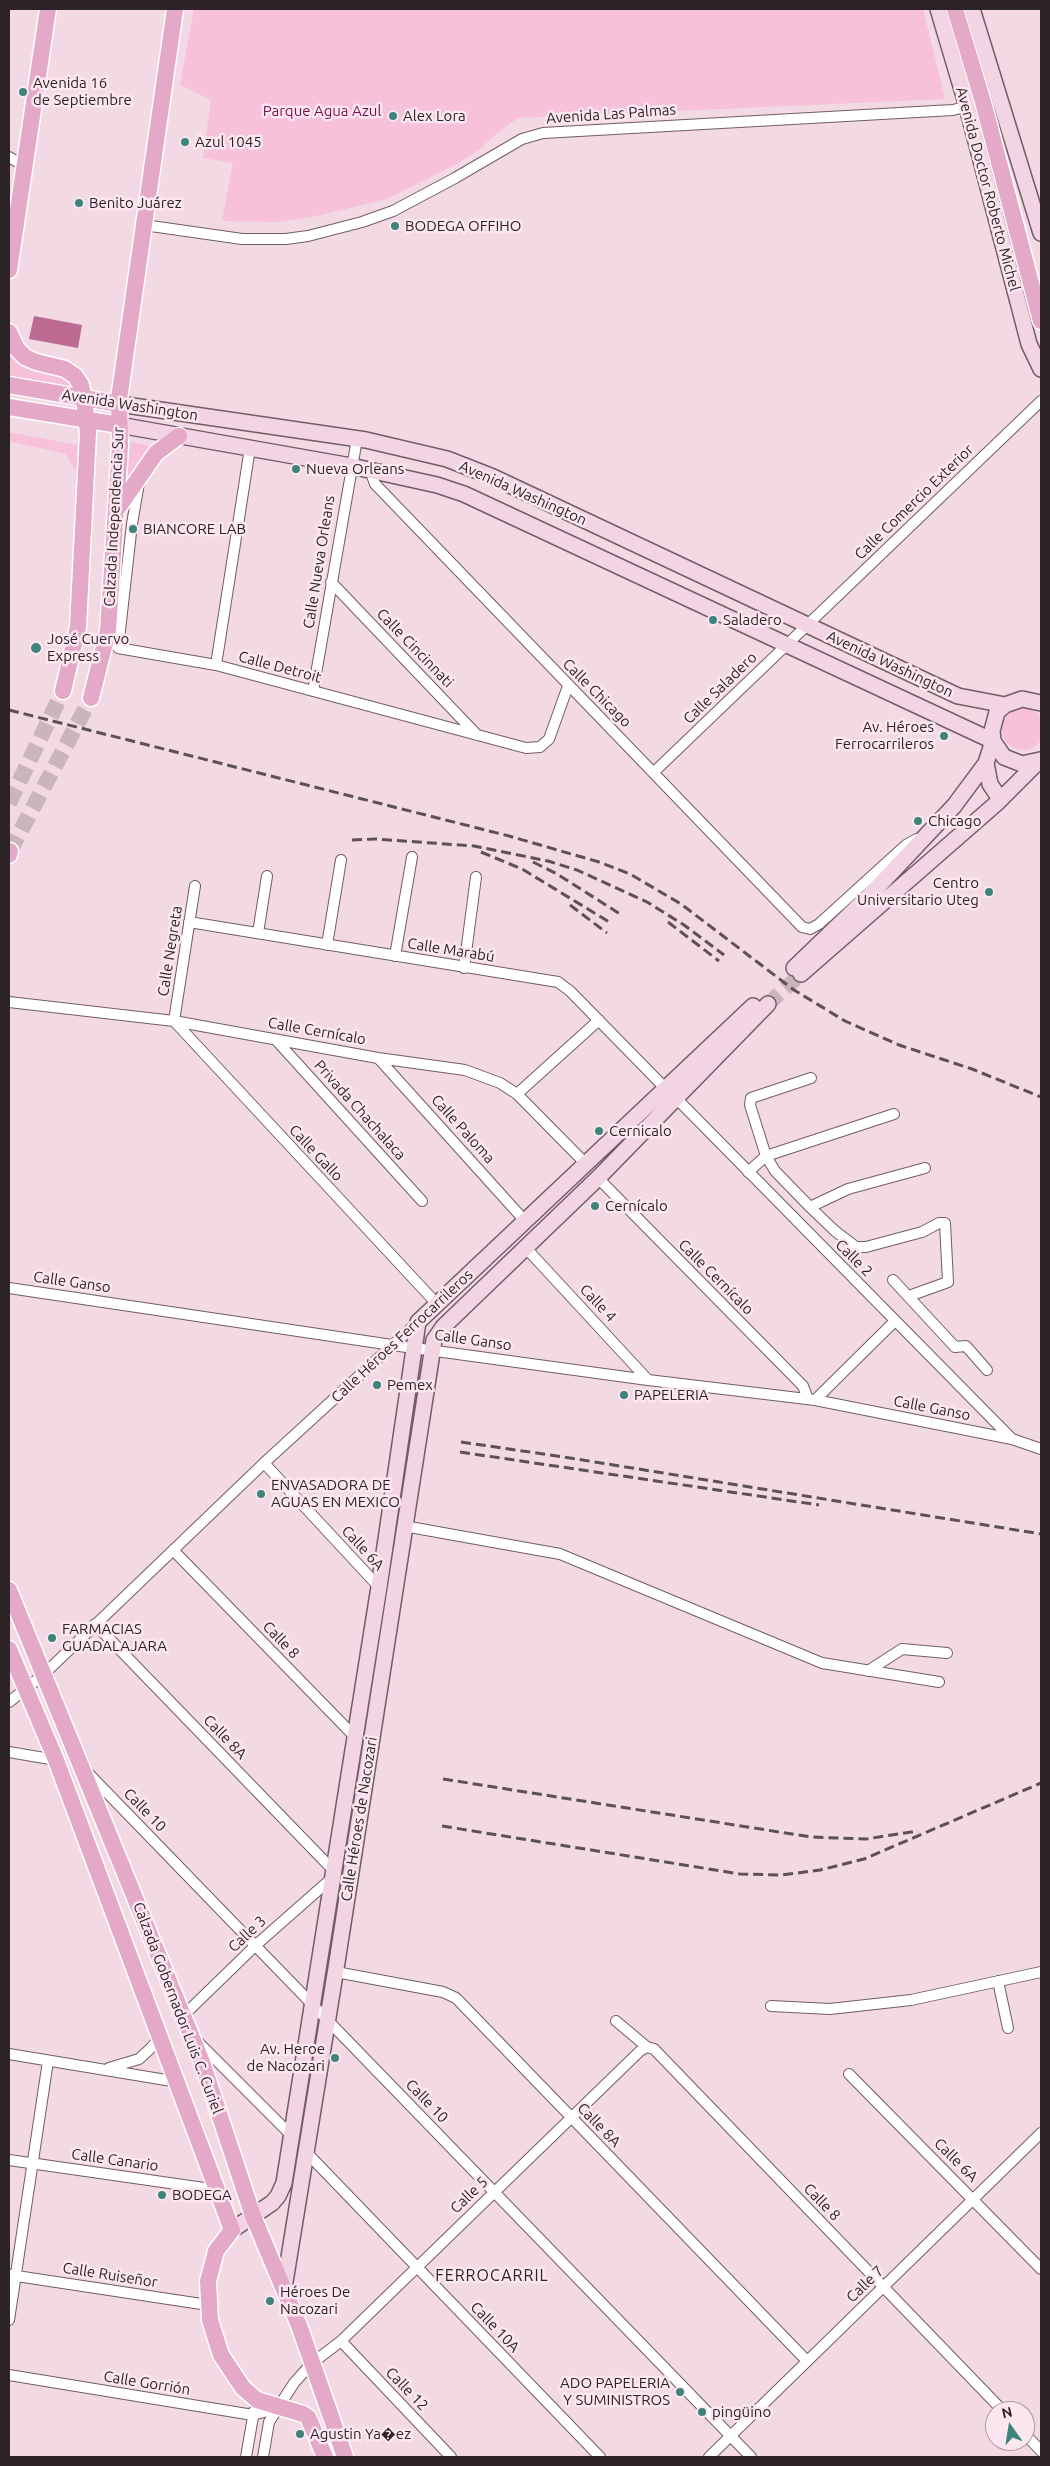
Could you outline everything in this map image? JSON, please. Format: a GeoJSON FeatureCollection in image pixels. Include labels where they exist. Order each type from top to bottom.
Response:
{"type":"FeatureCollection","features":[{"type":"Feature","properties":{"kind":"main road"},"geometry":{"type":"LineString","coordinates":[[9,270],[15,196],[26,167],[48,9]]}},
{"type":"Feature","properties":{"kind":"main road","name":"Calzada Independencia Sur"},"geometry":{"type":"LineString","coordinates":[[91,698],[108,631],[116,510],[119,404],[175,9]]}},
{"type":"Feature","properties":{"kind":"main road","name":"Avenida Doctor Roberto Michel"},"geometry":{"type":"LineString","coordinates":[[938,9],[967,107],[1029,344],[1041,368]]}},
{"type":"Feature","properties":{"kind":"main road","name":"Avenida Doctor Roberto Michel"},"geometry":{"type":"LineString","coordinates":[[955,9],[1036,281],[1041,321]]}},
{"type":"Feature","properties":{"kind":"main road"},"geometry":{"type":"LineString","coordinates":[[972,9],[1041,232]]}},
{"type":"Feature","properties":{"kind":"main road"},"geometry":{"type":"LineString","coordinates":[[997,155],[1016,149]]}},
{"type":"Feature","properties":{"kind":"main road"},"geometry":{"type":"LineString","coordinates":[[1015,286],[1036,281]]}},
{"type":"Feature","properties":{"kind":"main road"},"geometry":{"type":"LineString","coordinates":[[1024,324],[1041,321]]}},
{"type":"Feature","properties":{"kind":"main road","name":"Calzada Independencia Sur"},"geometry":{"type":"LineString","coordinates":[[9,332],[18,349],[25,357],[36,362],[65,369],[75,376],[81,385],[84,398],[87,421],[84,532],[78,628],[63,691]]}},
{"type":"Feature","properties":{"kind":"main road","name":"Avenida Washington"},"geometry":{"type":"LineString","coordinates":[[9,385],[119,404],[357,439],[430,455],[493,477],[958,696],[1005,705]]}},
{"type":"Feature","properties":{"kind":"main road","name":"Avenida Washington"},"geometry":{"type":"LineString","coordinates":[[9,407],[351,466],[429,483],[464,494],[993,741]]}},
{"type":"Feature","properties":{"kind":"main road"},"geometry":{"type":"LineString","coordinates":[[116,510],[142,470],[156,453],[179,436]]}},
{"type":"Feature","properties":{"kind":"main road"},"geometry":{"type":"LineString","coordinates":[[1038,699],[1013,700],[1005,705],[993,721],[993,741],[986,763],[970,787],[797,971],[1000,799],[1041,759]]}},
{"type":"Feature","properties":{"kind":"main road"},"geometry":{"type":"LineString","coordinates":[[993,741],[998,750],[1012,761],[1022,764],[1041,759]]}},
{"type":"Feature","properties":{"kind":"main road"},"geometry":{"type":"LineString","coordinates":[[986,763],[990,784],[1000,799]]}},
{"type":"Feature","properties":{"kind":"main road","name":"Calle Héroes Ferrocarrileros"},"geometry":{"type":"LineString","coordinates":[[431,1350],[434,1340],[443,1327],[598,1178],[671,1094],[765,1001]]}},
{"type":"Feature","properties":{"kind":"main road","name":"Calle Héroes Ferrocarrileros"},"geometry":{"type":"LineString","coordinates":[[418,1322],[586,1164],[671,1094]]}},
{"type":"Feature","properties":{"kind":"main road","name":"Calle Héroes de Nacozari"},"geometry":{"type":"LineString","coordinates":[[232,2230],[272,2203],[281,2191],[292,2136],[418,1322]]}},
{"type":"Feature","properties":{"kind":"main road","name":"Calle Héroes de Nacozari"},"geometry":{"type":"LineString","coordinates":[[284,2288],[336,1972],[431,1350]]}},
{"type":"Feature","properties":{"kind":"main road","name":"Calzada Gobernador Luis C. Curiel"},"geometry":{"type":"LineString","coordinates":[[9,1590],[184,2015],[253,2216],[284,2288],[345,2457]]}},
{"type":"Feature","properties":{"kind":"main road","name":"Calzada Gobernador Luis C. Curiel"},"geometry":{"type":"LineString","coordinates":[[9,1649],[56,1760],[161,2036],[232,2230]]}},
{"type":"Feature","properties":{"kind":"main road"},"geometry":{"type":"LineString","coordinates":[[232,2230],[216,2251],[211,2266],[208,2305],[210,2320],[221,2355],[255,2408],[279,2408],[303,2414],[308,2418],[325,2457]]}},
{"type":"Feature","properties":{"kind":"street","name":"Avenida Las Palmas"},"geometry":{"type":"LineString","coordinates":[[144,225],[242,239],[286,239],[308,236],[393,211],[522,139],[543,133],[967,107],[983,102]]}},
{"type":"Feature","properties":{"kind":"street"},"geometry":{"type":"LineString","coordinates":[[9,157],[26,167]]}},
{"type":"Feature","properties":{"kind":"street","name":"Calle Comercio Exterior"},"geometry":{"type":"LineString","coordinates":[[807,625],[1041,401]]}},
{"type":"Feature","properties":{"kind":"street","name":"Calle Nueva Orleans"},"geometry":{"type":"LineString","coordinates":[[313,691],[357,439]]}},
{"type":"Feature","properties":{"kind":"street"},"geometry":{"type":"LineString","coordinates":[[216,666],[250,448]]}},
{"type":"Feature","properties":{"kind":"street","name":"Calle Detroit"},"geometry":{"type":"LineString","coordinates":[[142,470],[132,524],[118,648],[216,666],[526,748],[540,747],[549,739],[568,686]]}},
{"type":"Feature","properties":{"kind":"street","name":"Calle Chicago"},"geometry":{"type":"LineString","coordinates":[[370,470],[375,484],[802,928],[810,929],[819,924],[906,845],[930,831]]}},
{"type":"Feature","properties":{"kind":"street","name":"Calle Cincinnati"},"geometry":{"type":"LineString","coordinates":[[332,582],[477,735]]}},
{"type":"Feature","properties":{"kind":"street","name":"Calle Saladero"},"geometry":{"type":"LineString","coordinates":[[654,772],[807,625]]}},
{"type":"Feature","properties":{"kind":"street"},"geometry":{"type":"LineString","coordinates":[[395,956],[412,857]]}},
{"type":"Feature","properties":{"kind":"street"},"geometry":{"type":"LineString","coordinates":[[327,945],[341,860]]}},
{"type":"Feature","properties":{"kind":"street"},"geometry":{"type":"LineString","coordinates":[[258,933],[268,876]]}},
{"type":"Feature","properties":{"kind":"street"},"geometry":{"type":"LineString","coordinates":[[464,968],[476,877]]}},
{"type":"Feature","properties":{"kind":"street","name":"Calle Negreta"},"geometry":{"type":"LineString","coordinates":[[174,1021],[195,886]]}},
{"type":"Feature","properties":{"kind":"street","name":"Calle Marabú"},"geometry":{"type":"LineString","coordinates":[[189,922],[558,982],[570,991],[671,1094]]}},
{"type":"Feature","properties":{"kind":"street","name":"Calle Cernícalo"},"geometry":{"type":"LineString","coordinates":[[9,1002],[174,1021],[378,1058],[465,1070],[500,1083],[517,1094],[586,1164]]}},
{"type":"Feature","properties":{"kind":"street"},"geometry":{"type":"LineString","coordinates":[[517,1094],[599,1020]]}},
{"type":"Feature","properties":{"kind":"street","name":"Calle Gallo"},"geometry":{"type":"LineString","coordinates":[[174,1021],[437,1304]]}},
{"type":"Feature","properties":{"kind":"street","name":"Privada Chachalaca"},"geometry":{"type":"LineString","coordinates":[[276,1040],[422,1202]]}},
{"type":"Feature","properties":{"kind":"street","name":"Calle Paloma"},"geometry":{"type":"LineString","coordinates":[[378,1058],[525,1221]]}},
{"type":"Feature","properties":{"kind":"street"},"geometry":{"type":"LineString","coordinates":[[811,1078],[751,1098],[750,1105],[766,1156],[775,1171],[835,1232],[859,1248],[922,1232],[939,1223],[945,1223],[948,1282],[909,1296]]}},
{"type":"Feature","properties":{"kind":"street","name":"Calle 2"},"geometry":{"type":"LineString","coordinates":[[671,1094],[1012,1439]]}},
{"type":"Feature","properties":{"kind":"street"},"geometry":{"type":"LineString","coordinates":[[748,1172],[766,1156],[894,1114]]}},
{"type":"Feature","properties":{"kind":"street"},"geometry":{"type":"LineString","coordinates":[[810,1207],[848,1189],[925,1168]]}},
{"type":"Feature","properties":{"kind":"street","name":"Calle Cernícalo"},"geometry":{"type":"LineString","coordinates":[[598,1178],[802,1386],[812,1400]]}},
{"type":"Feature","properties":{"kind":"street","name":"Calle 4"},"geometry":{"type":"LineString","coordinates":[[525,1247],[648,1380]]}},
{"type":"Feature","properties":{"kind":"street"},"geometry":{"type":"LineString","coordinates":[[893,1280],[955,1347],[966,1346],[988,1370]]}},
{"type":"Feature","properties":{"kind":"street","name":"Calle Ganso"},"geometry":{"type":"LineString","coordinates":[[9,1288],[392,1345],[812,1400],[1012,1439],[1041,1449]]}},
{"type":"Feature","properties":{"kind":"street"},"geometry":{"type":"LineString","coordinates":[[812,1400],[895,1321]]}},
{"type":"Feature","properties":{"kind":"street","name":"Calle Héroes Ferrocarrileros"},"geometry":{"type":"LineString","coordinates":[[9,1702],[43,1675],[264,1464],[418,1322]]}},
{"type":"Feature","properties":{"kind":"street","name":"Calle 6A"},"geometry":{"type":"LineString","coordinates":[[264,1464],[378,1587]]}},
{"type":"Feature","properties":{"kind":"street"},"geometry":{"type":"LineString","coordinates":[[404,1526],[560,1554],[822,1663],[939,1682]]}},
{"type":"Feature","properties":{"kind":"street","name":"Calle 8"},"geometry":{"type":"LineString","coordinates":[[173,1550],[369,1750]]}},
{"type":"Feature","properties":{"kind":"street","name":"Calle 8A"},"geometry":{"type":"LineString","coordinates":[[95,1624],[333,1874]]}},
{"type":"Feature","properties":{"kind":"street"},"geometry":{"type":"LineString","coordinates":[[868,1671],[902,1649],[947,1653]]}},
{"type":"Feature","properties":{"kind":"street"},"geometry":{"type":"LineString","coordinates":[[9,1752],[56,1760]]}},
{"type":"Feature","properties":{"kind":"street","name":"Calle 10"},"geometry":{"type":"LineString","coordinates":[[80,1766],[256,1945],[751,2457]]}},
{"type":"Feature","properties":{"kind":"street","name":"Calle 3"},"geometry":{"type":"LineString","coordinates":[[184,2015],[333,1874]]}},
{"type":"Feature","properties":{"kind":"street","name":"Calle 8A"},"geometry":{"type":"LineString","coordinates":[[336,1972],[452,1995],[807,2361]]}},
{"type":"Feature","properties":{"kind":"street"},"geometry":{"type":"LineString","coordinates":[[772,2006],[830,2009],[870,2005],[923,1998],[1041,1972]]}},
{"type":"Feature","properties":{"kind":"street"},"geometry":{"type":"LineString","coordinates":[[998,1981],[1008,2028]]}},
{"type":"Feature","properties":{"kind":"street","name":"Calle 8"},"geometry":{"type":"LineString","coordinates":[[616,2021],[647,2047],[654,2049],[993,2401]]}},
{"type":"Feature","properties":{"kind":"street"},"geometry":{"type":"LineString","coordinates":[[105,2069],[139,2060],[161,2036]]}},
{"type":"Feature","properties":{"kind":"street"},"geometry":{"type":"LineString","coordinates":[[192,2036],[292,2136]]}},
{"type":"Feature","properties":{"kind":"street","name":"Calle 5"},"geometry":{"type":"LineString","coordinates":[[279,2408],[294,2383],[310,2364],[341,2341],[640,2051],[647,2047]]}},
{"type":"Feature","properties":{"kind":"street"},"geometry":{"type":"LineString","coordinates":[[9,2054],[178,2082]]}},
{"type":"Feature","properties":{"kind":"street"},"geometry":{"type":"LineString","coordinates":[[9,2320],[12,2276],[48,2061]]}},
{"type":"Feature","properties":{"kind":"street","name":"Calle 6A"},"geometry":{"type":"LineString","coordinates":[[849,2074],[1041,2269]]}},
{"type":"Feature","properties":{"kind":"street","name":"Calle 7"},"geometry":{"type":"LineString","coordinates":[[709,2457],[1041,2133]]}},
{"type":"Feature","properties":{"kind":"street","name":"Calle 10A"},"geometry":{"type":"LineString","coordinates":[[307,2153],[600,2457]]}},
{"type":"Feature","properties":{"kind":"street","name":"Calle Canario"},"geometry":{"type":"LineString","coordinates":[[9,2160],[218,2190]]}},
{"type":"Feature","properties":{"kind":"street","name":"Calle Ruiseñor"},"geometry":{"type":"LineString","coordinates":[[12,2276],[208,2305]]}},
{"type":"Feature","properties":{"kind":"street","name":"Calle 12"},"geometry":{"type":"LineString","coordinates":[[341,2341],[451,2457]]}},
{"type":"Feature","properties":{"kind":"street","name":"Calle Gorrión"},"geometry":{"type":"LineString","coordinates":[[9,2375],[255,2408]]}},
{"type":"Feature","properties":{"kind":"street"},"geometry":{"type":"LineString","coordinates":[[246,2457],[255,2408]]}},
{"type":"Feature","properties":{"kind":"street"},"geometry":{"type":"LineString","coordinates":[[263,2457],[269,2422],[279,2408]]}},
{"type":"Feature","properties":{"kind":"green space","name":"Parque Agua Azul"},"geometry":{"type":"Polygon","coordinates":[[[194,9],[923,9],[945,99],[518,118],[497,133],[479,150],[457,164],[387,199],[317,216],[277,222],[222,221],[233,163],[203,158],[211,100],[180,85],[194,9]]]}},
{"type":"Feature","properties":{"kind":"green space"},"geometry":{"type":"Polygon","coordinates":[[[9,351],[22,364],[63,375],[72,382],[76,391],[9,380],[9,351]]]}},
{"type":"Feature","properties":{"kind":"green space"},"geometry":{"type":"Polygon","coordinates":[[[9,432],[77,445],[82,482],[66,454],[9,441],[9,432]]]}},
{"type":"Feature","properties":{"kind":"green space"},"geometry":{"type":"Polygon","coordinates":[[[131,442],[155,447],[139,461],[130,482],[124,481],[126,446],[131,442]]]}},
{"type":"Feature","properties":{"kind":"green space"},"geometry":{"type":"Polygon","coordinates":[[[1027,708],[1035,711],[1041,717],[1044,729],[1041,741],[1035,747],[1019,750],[1011,747],[1005,741],[1002,725],[1005,717],[1011,711],[1027,708]]]}},
{"type":"Feature","properties":{"kind":"shaded area"},"geometry":{"type":"Polygon","coordinates":[[[34,316],[82,325],[78,348],[29,339],[34,316]]]}},
{"type":"Feature","properties":{"kind":"tunnel"},"geometry":{"type":"LineString","coordinates":[[9,803],[63,691]]}},
{"type":"Feature","properties":{"kind":"tunnel"},"geometry":{"type":"LineString","coordinates":[[10,851],[91,698]]}},
{"type":"Feature","properties":{"kind":"tunnel"},"geometry":{"type":"LineString","coordinates":[[768,1004],[801,974]]}},
{"type":"Feature","properties":{"kind":"railway"},"geometry":{"type":"LineString","coordinates":[[9,710],[509,836],[599,862],[630,874],[681,904],[794,990],[845,1021],[899,1045],[972,1069],[1041,1097]]}},
{"type":"Feature","properties":{"kind":"railway"},"geometry":{"type":"LineString","coordinates":[[352,840],[376,839],[474,846],[548,861],[577,870],[647,902],[684,925],[724,955]]}},
{"type":"Feature","properties":{"kind":"railway"},"geometry":{"type":"LineString","coordinates":[[481,852],[522,869],[611,923]]}},
{"type":"Feature","properties":{"kind":"railway"},"geometry":{"type":"LineString","coordinates":[[533,862],[557,874],[620,914]]}},
{"type":"Feature","properties":{"kind":"railway"},"geometry":{"type":"LineString","coordinates":[[570,905],[607,933]]}},
{"type":"Feature","properties":{"kind":"railway"},"geometry":{"type":"LineString","coordinates":[[668,922],[719,961]]}},
{"type":"Feature","properties":{"kind":"railway"},"geometry":{"type":"LineString","coordinates":[[461,1442],[1041,1534]]}},
{"type":"Feature","properties":{"kind":"railway"},"geometry":{"type":"LineString","coordinates":[[460,1452],[819,1505]]}},
{"type":"Feature","properties":{"kind":"railway"},"geometry":{"type":"LineString","coordinates":[[443,1779],[811,1837],[866,1839],[918,1831]]}},
{"type":"Feature","properties":{"kind":"railway"},"geometry":{"type":"LineString","coordinates":[[442,1826],[740,1874],[782,1875],[820,1870],[864,1859],[1041,1783]]}},
{"type":"Feature","properties":{"kind":"place","name":"Avenida 16 de Septiembre"},"geometry":{"type":"Point","coordinates":[23,92]}},
{"type":"Feature","properties":{"kind":"place","name":"Alex Lora"},"geometry":{"type":"Point","coordinates":[393,116]}},
{"type":"Feature","properties":{"kind":"place","name":"Azul 1045"},"geometry":{"type":"Point","coordinates":[185,142]}},
{"type":"Feature","properties":{"kind":"place","name":"Benito Juárez"},"geometry":{"type":"Point","coordinates":[79,203]}},
{"type":"Feature","properties":{"kind":"place","name":"BODEGA OFFIHO"},"geometry":{"type":"Point","coordinates":[395,226]}},
{"type":"Feature","properties":{"kind":"place","name":"Nueva Orleans"},"geometry":{"type":"Point","coordinates":[296,469]}},
{"type":"Feature","properties":{"kind":"place","name":"BIANCORE LAB"},"geometry":{"type":"Point","coordinates":[133,529]}},
{"type":"Feature","properties":{"kind":"place","name":"Saladero"},"geometry":{"type":"Point","coordinates":[713,620]}},
{"type":"Feature","properties":{"kind":"place","name":"José Cuervo Express"},"geometry":{"type":"Point","coordinates":[36,648]}},
{"type":"Feature","properties":{"kind":"place","name":"Av. Héroes Ferrocarrileros"},"geometry":{"type":"Point","coordinates":[944,736]}},
{"type":"Feature","properties":{"kind":"place","name":"Chicago"},"geometry":{"type":"Point","coordinates":[918,821]}},
{"type":"Feature","properties":{"kind":"place","name":"Centro Universitario Uteg"},"geometry":{"type":"Point","coordinates":[989,892]}},
{"type":"Feature","properties":{"kind":"place","name":"Cernicalo"},"geometry":{"type":"Point","coordinates":[599,1131]}},
{"type":"Feature","properties":{"kind":"place","name":"Cernícalo"},"geometry":{"type":"Point","coordinates":[595,1206]}},
{"type":"Feature","properties":{"kind":"place","name":"Pemex"},"geometry":{"type":"Point","coordinates":[377,1385]}},
{"type":"Feature","properties":{"kind":"place","name":"PAPELERIA"},"geometry":{"type":"Point","coordinates":[624,1395]}},
{"type":"Feature","properties":{"kind":"place","name":"ENVASADORA DE AGUAS EN MEXICO"},"geometry":{"type":"Point","coordinates":[261,1494]}},
{"type":"Feature","properties":{"kind":"place","name":"FARMACIAS GUADALAJARA"},"geometry":{"type":"Point","coordinates":[52,1638]}},
{"type":"Feature","properties":{"kind":"place","name":"Av. Heroe de Nacozari"},"geometry":{"type":"Point","coordinates":[335,2058]}},
{"type":"Feature","properties":{"kind":"place","name":"BODEGA"},"geometry":{"type":"Point","coordinates":[162,2195]}},
{"type":"Feature","properties":{"kind":"place","name":"Héroes De Nacozari"},"geometry":{"type":"Point","coordinates":[270,2301]}},
{"type":"Feature","properties":{"kind":"place","name":"ADO PAPELERIA Y SUMINISTROS"},"geometry":{"type":"Point","coordinates":[680,2392]}},
{"type":"Feature","properties":{"kind":"place","name":"pingüino"},"geometry":{"type":"Point","coordinates":[702,2412]}},
{"type":"Feature","properties":{"kind":"place","name":"Agustin Ya�ez"},"geometry":{"type":"Point","coordinates":[300,2434]}},
{"type":"Feature","properties":{"kind":"district","name":"FERROCARRIL"},"geometry":{"type":"Point","coordinates":[492,2276]}}]}
